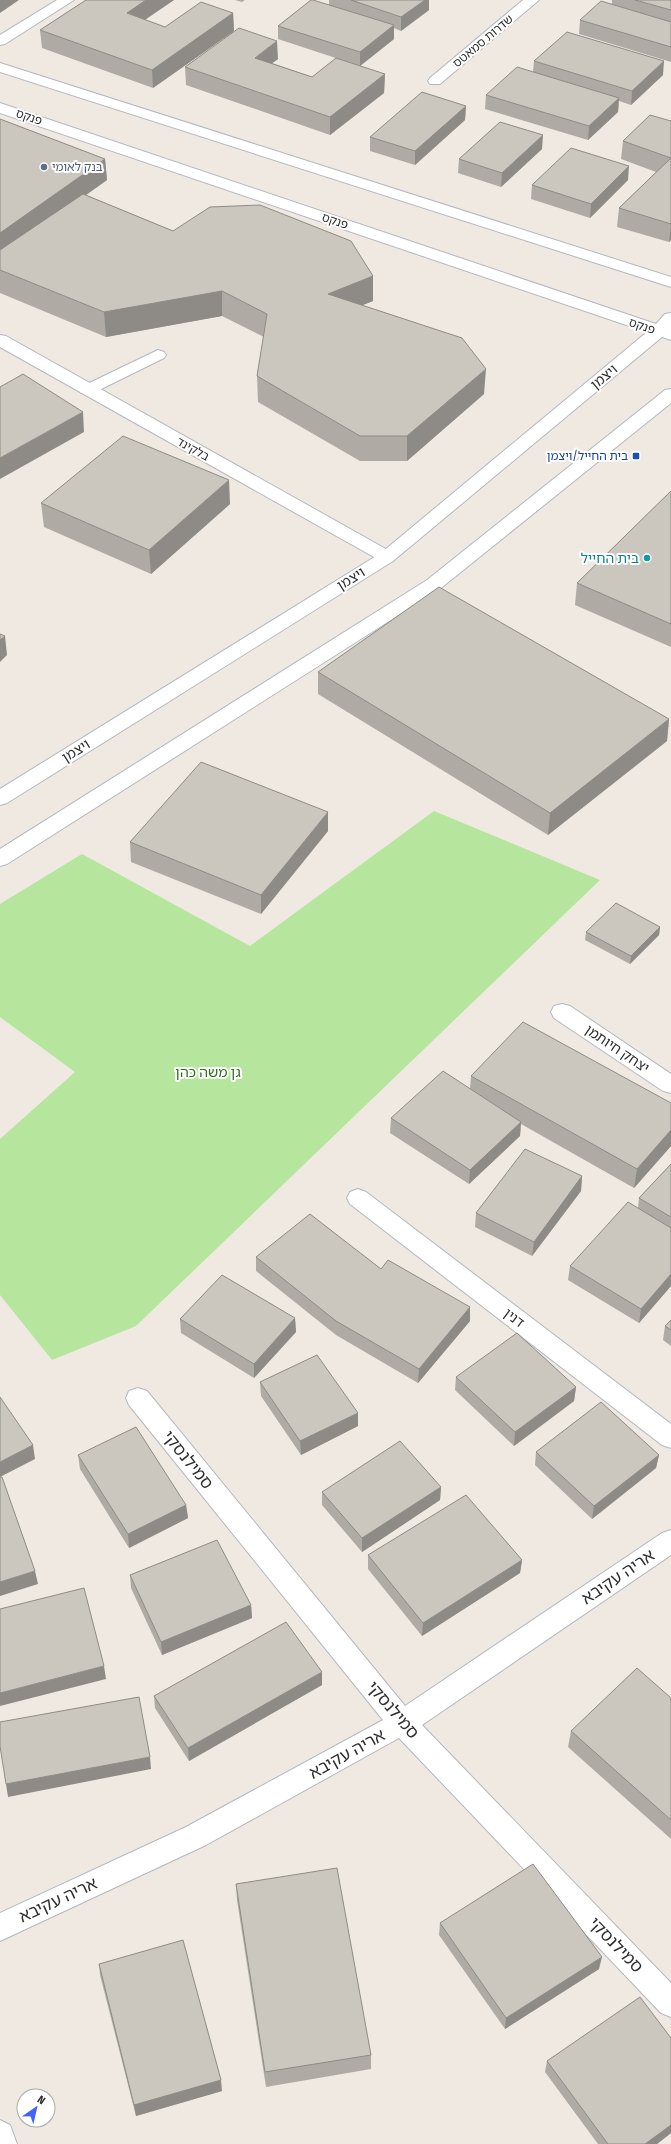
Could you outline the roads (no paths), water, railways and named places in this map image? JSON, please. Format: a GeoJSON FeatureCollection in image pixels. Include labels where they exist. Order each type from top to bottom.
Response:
{"type":"FeatureCollection","features":[{"type":"Feature","properties":{"kind":"street"},"geometry":{"type":"LineString","coordinates":[[0,42],[67,0]]}},
{"type":"Feature","properties":{"kind":"street","name":"שדרות סמאטס"},"geometry":{"type":"LineString","coordinates":[[435,81],[532,0]]}},
{"type":"Feature","properties":{"kind":"street"},"geometry":{"type":"LineString","coordinates":[[0,67],[671,282]]}},
{"type":"Feature","properties":{"kind":"street","name":"פנקס"},"geometry":{"type":"LineString","coordinates":[[0,108],[667,328]]}},
{"type":"Feature","properties":{"kind":"street","name":"ויצמן"},"geometry":{"type":"LineString","coordinates":[[0,798],[387,557],[667,328]]}},
{"type":"Feature","properties":{"kind":"street","name":"בלקינד"},"geometry":{"type":"LineString","coordinates":[[0,340],[387,557]]}},
{"type":"Feature","properties":{"kind":"street"},"geometry":{"type":"LineString","coordinates":[[0,859],[434,584],[669,396]]}},
{"type":"Feature","properties":{"kind":"street","name":"יצחק חיותמן"},"geometry":{"type":"LineString","coordinates":[[562,1012],[671,1085]]}},
{"type":"Feature","properties":{"kind":"street","name":"דנין"},"geometry":{"type":"LineString","coordinates":[[358,1198],[671,1438]]}},
{"type":"Feature","properties":{"kind":"street","name":"סמילנסקי"},"geometry":{"type":"LineString","coordinates":[[138,1398],[402,1723],[671,2003]]}},
{"type":"Feature","properties":{"kind":"street","name":"אריה עקיבא"},"geometry":{"type":"LineString","coordinates":[[0,1927],[196,1836],[402,1723],[671,1541]]}},
{"type":"Feature","properties":{"kind":"street"},"geometry":{"type":"LineString","coordinates":[[0,2135],[2,2144]]}},
{"type":"Feature","properties":{"kind":"lane"},"geometry":{"type":"LineString","coordinates":[[87,390],[158,354]]}},
{"type":"Feature","properties":{"kind":"place","name":"בנק לאומי"},"geometry":{"type":"Point","coordinates":[44,167]}},
{"type":"Feature","properties":{"kind":"place","name":"בית החייל/ויצמן"},"geometry":{"type":"Point","coordinates":[636,456]}},
{"type":"Feature","properties":{"kind":"place","name":"בית החייל"},"geometry":{"type":"Point","coordinates":[647,558]}},
{"type":"Feature","properties":{"kind":"park label","name":"גן משה כהן"},"geometry":{"type":"Point","coordinates":[208,1072]}}]}
